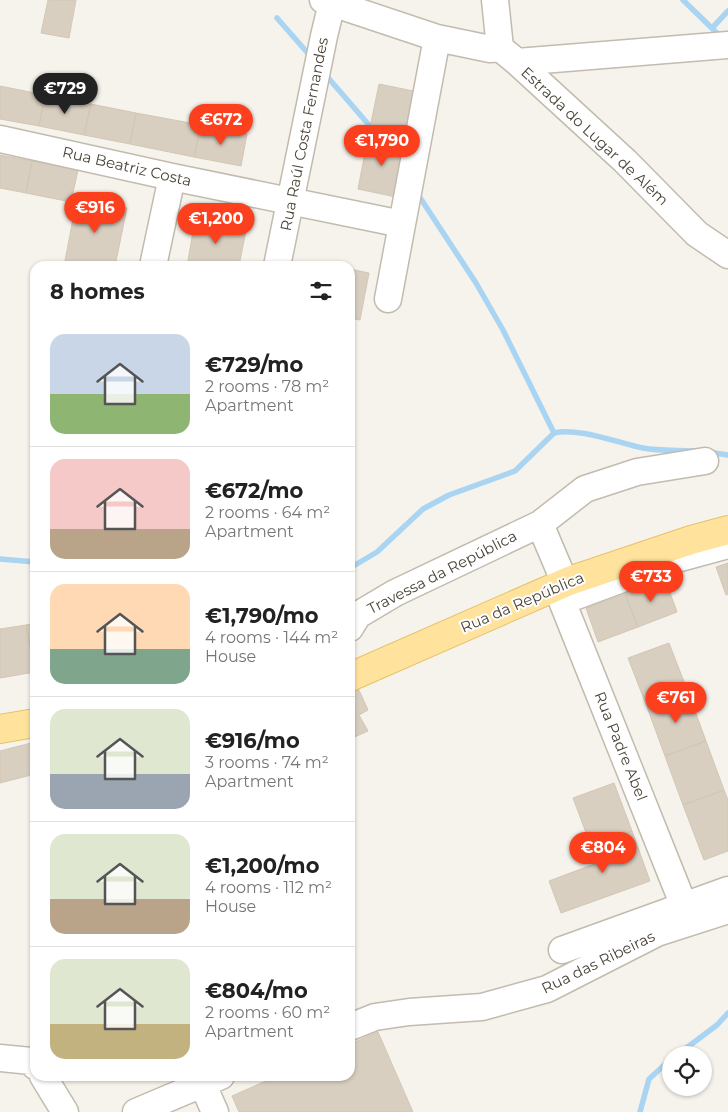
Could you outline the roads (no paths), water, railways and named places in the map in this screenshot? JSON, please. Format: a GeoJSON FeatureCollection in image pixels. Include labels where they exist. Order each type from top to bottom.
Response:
{"type":"FeatureCollection","features":[{"type":"Feature","properties":{"kind":"main road","name":"Rua da República"},"geometry":{"type":"LineString","coordinates":[[355,675],[561,590],[691,540],[728,530]]}},
{"type":"Feature","properties":{"kind":"main road"},"geometry":{"type":"LineString","coordinates":[[0,729],[30,724]]}},
{"type":"Feature","properties":{"kind":"street"},"geometry":{"type":"LineString","coordinates":[[496,0],[508,55]]}},
{"type":"Feature","properties":{"kind":"street"},"geometry":{"type":"LineString","coordinates":[[328,1],[437,38],[490,49],[508,55],[728,45]]}},
{"type":"Feature","properties":{"kind":"street","name":"Rua Raúl Costa Fernandes"},"geometry":{"type":"LineString","coordinates":[[278,261],[292,201],[324,36],[328,1]]}},
{"type":"Feature","properties":{"kind":"street"},"geometry":{"type":"LineString","coordinates":[[388,299],[437,38]]}},
{"type":"Feature","properties":{"kind":"street","name":"Estrada do Lugar de Além"},"geometry":{"type":"LineString","coordinates":[[508,55],[626,161],[697,234],[728,255]]}},
{"type":"Feature","properties":{"kind":"street","name":"Rua Beatriz Costa"},"geometry":{"type":"LineString","coordinates":[[0,139],[172,177],[402,224]]}},
{"type":"Feature","properties":{"kind":"street"},"geometry":{"type":"LineString","coordinates":[[154,261],[172,177]]}},
{"type":"Feature","properties":{"kind":"street","name":"Travessa da República"},"geometry":{"type":"LineString","coordinates":[[355,620],[358,615],[396,593],[540,524],[585,489],[637,472],[705,461]]}},
{"type":"Feature","properties":{"kind":"street"},"geometry":{"type":"LineString","coordinates":[[540,524],[561,590],[728,544]]}},
{"type":"Feature","properties":{"kind":"street","name":"Rua Padre Abel"},"geometry":{"type":"LineString","coordinates":[[561,590],[684,906]]}},
{"type":"Feature","properties":{"kind":"street"},"geometry":{"type":"LineString","coordinates":[[562,950],[728,890]]}},
{"type":"Feature","properties":{"kind":"street","name":"Rua das Ribeiras"},"geometry":{"type":"LineString","coordinates":[[355,1025],[375,1017],[409,1012],[482,1007],[547,989],[657,934],[728,910]]}},
{"type":"Feature","properties":{"kind":"street"},"geometry":{"type":"LineString","coordinates":[[0,1058],[30,1061]]}},
{"type":"Feature","properties":{"kind":"street"},"geometry":{"type":"LineString","coordinates":[[46,1081],[65,1112]]}},
{"type":"Feature","properties":{"kind":"street"},"geometry":{"type":"LineString","coordinates":[[136,1112],[203,1081]]}},
{"type":"Feature","properties":{"kind":"street"},"geometry":{"type":"LineString","coordinates":[[207,1081],[215,1112]]}},
{"type":"Feature","properties":{"kind":"waterway"},"geometry":{"type":"LineString","coordinates":[[683,0],[721,37]]}},
{"type":"Feature","properties":{"kind":"waterway"},"geometry":{"type":"LineString","coordinates":[[712,28],[728,11]]}},
{"type":"Feature","properties":{"kind":"waterway"},"geometry":{"type":"LineString","coordinates":[[277,18],[312,58]]}},
{"type":"Feature","properties":{"kind":"waterway"},"geometry":{"type":"LineString","coordinates":[[324,73],[375,132]]}},
{"type":"Feature","properties":{"kind":"waterway"},"geometry":{"type":"LineString","coordinates":[[417,193],[476,283],[503,330],[554,433]]}},
{"type":"Feature","properties":{"kind":"waterway"},"geometry":{"type":"LineString","coordinates":[[355,565],[377,552],[423,509],[449,495],[515,471],[554,433],[575,432],[649,449],[694,451]]}},
{"type":"Feature","properties":{"kind":"waterway"},"geometry":{"type":"LineString","coordinates":[[708,452],[728,455]]}},
{"type":"Feature","properties":{"kind":"waterway"},"geometry":{"type":"LineString","coordinates":[[0,559],[30,562]]}},
{"type":"Feature","properties":{"kind":"waterway"},"geometry":{"type":"LineString","coordinates":[[689,1046],[717,1025],[728,1013]]}},
{"type":"Feature","properties":{"kind":"waterway"},"geometry":{"type":"LineString","coordinates":[[640,1112],[649,1079],[662,1067]]}}]}
